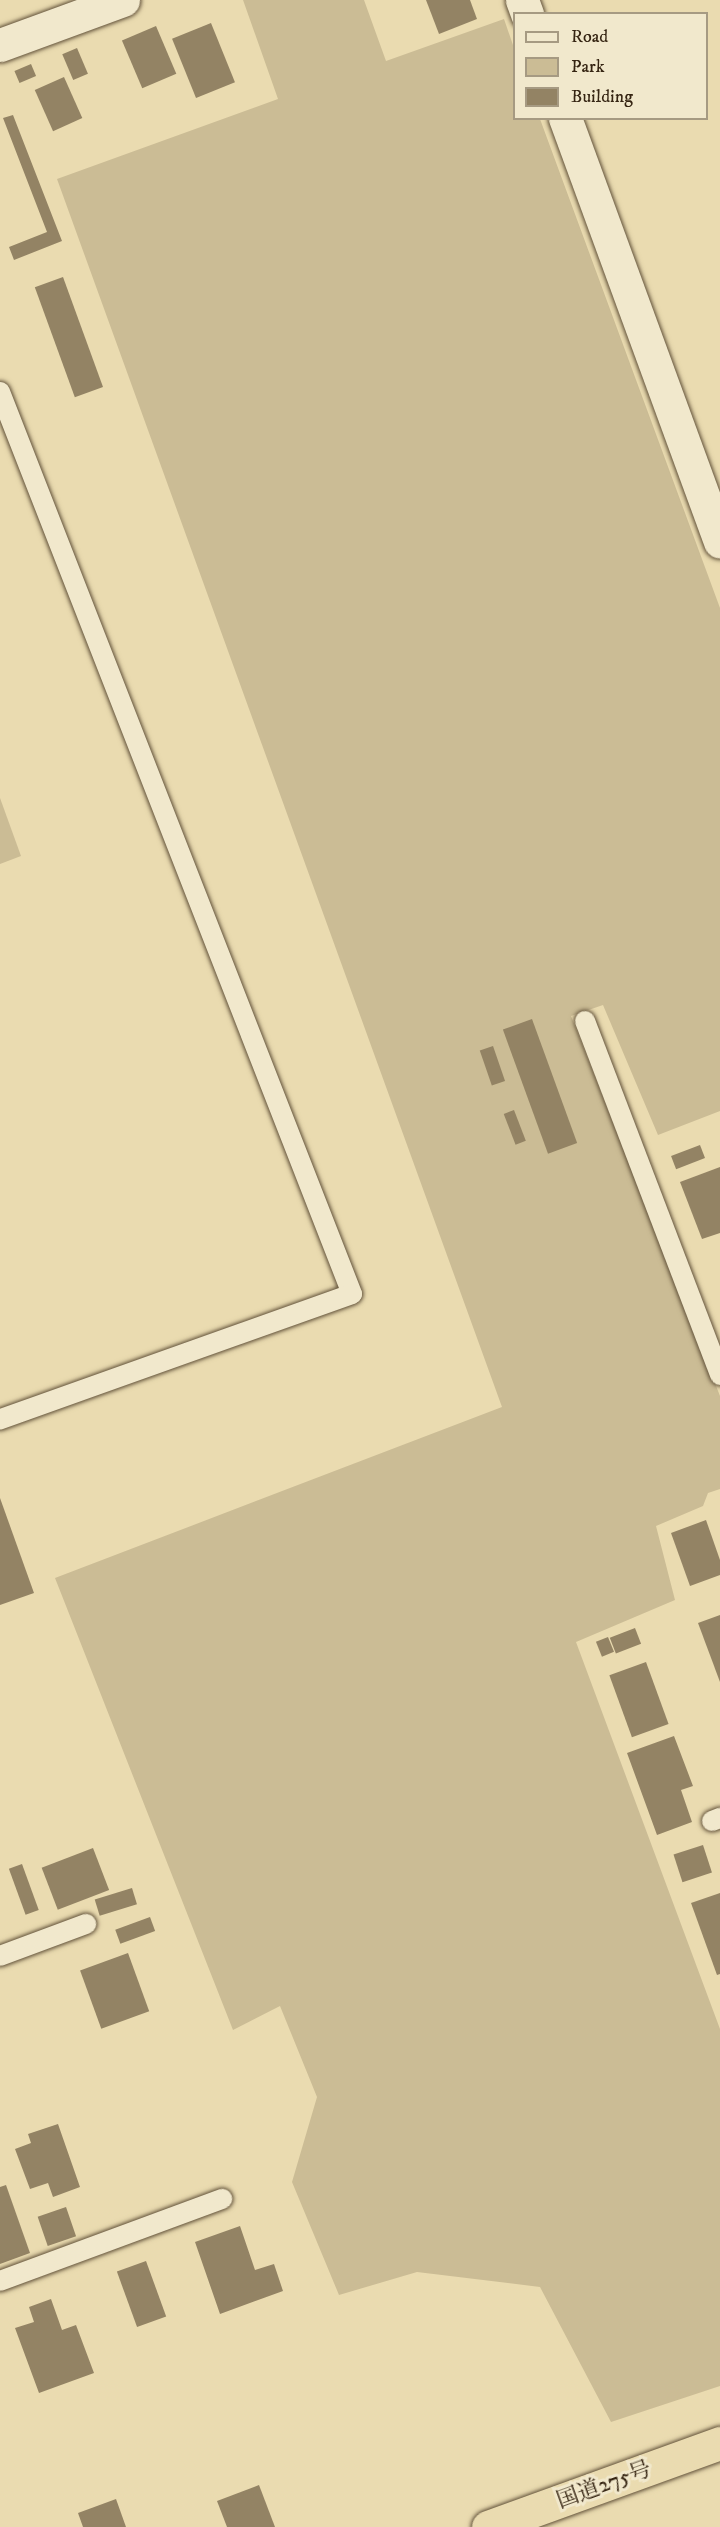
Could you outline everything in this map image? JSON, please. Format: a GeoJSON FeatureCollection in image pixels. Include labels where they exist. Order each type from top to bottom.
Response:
{"type":"FeatureCollection","features":[{"type":"Feature","properties":{"kind":"highway","name":"国道275号"},"geometry":{"type":"LineString","coordinates":[[488,2527],[720,2443]]}},
{"type":"Feature","properties":{"kind":"street"},"geometry":{"type":"LineString","coordinates":[[0,45],[123,0]]}},
{"type":"Feature","properties":{"kind":"street"},"geometry":{"type":"LineString","coordinates":[[566,120],[720,542]]}},
{"type":"Feature","properties":{"kind":"lane"},"geometry":{"type":"LineString","coordinates":[[0,392],[352,1294],[0,1419]]}},
{"type":"Feature","properties":{"kind":"lane"},"geometry":{"type":"LineString","coordinates":[[585,1021],[720,1375]]}},
{"type":"Feature","properties":{"kind":"lane"},"geometry":{"type":"LineString","coordinates":[[0,1956],[86,1924]]}},
{"type":"Feature","properties":{"kind":"lane"},"geometry":{"type":"LineString","coordinates":[[0,2282],[222,2199]]}},
{"type":"Feature","properties":{"kind":"green space"},"geometry":{"type":"Polygon","coordinates":[[[243,0],[364,0],[386,61],[504,19],[513,45],[513,120],[540,120],[720,608],[720,1111],[658,1135],[603,1005],[571,1016],[720,1396],[720,1489],[708,1493],[703,1506],[656,1526],[675,1600],[576,1642],[720,2029],[720,2386],[611,2422],[540,2287],[417,2272],[339,2295],[292,2182],[317,2097],[280,2006],[233,2030],[55,1578],[502,1407],[57,179],[278,99],[243,0]]]}},
{"type":"Feature","properties":{"kind":"green space"},"geometry":{"type":"Polygon","coordinates":[[[0,798],[21,856],[0,864],[0,798]]]}},
{"type":"Feature","properties":{"kind":"building"},"geometry":{"type":"Polygon","coordinates":[[[426,0],[470,0],[477,19],[439,34],[426,0]]]}},
{"type":"Feature","properties":{"kind":"building"},"geometry":{"type":"Polygon","coordinates":[[[211,23],[235,82],[196,98],[172,39],[211,23]]]}},
{"type":"Feature","properties":{"kind":"building"},"geometry":{"type":"Polygon","coordinates":[[[156,26],[176,74],[142,88],[122,40],[156,26]]]}},
{"type":"Feature","properties":{"kind":"building"},"geometry":{"type":"Polygon","coordinates":[[[77,48],[88,74],[73,80],[62,54],[77,48]]]}},
{"type":"Feature","properties":{"kind":"building"},"geometry":{"type":"Polygon","coordinates":[[[31,64],[36,76],[20,83],[14,71],[31,64]]]}},
{"type":"Feature","properties":{"kind":"building"},"geometry":{"type":"Polygon","coordinates":[[[64,77],[82,118],[53,131],[35,90],[64,77]]]}},
{"type":"Feature","properties":{"kind":"building"},"geometry":{"type":"Polygon","coordinates":[[[13,115],[62,241],[14,260],[9,247],[47,232],[3,118],[13,115]]]}},
{"type":"Feature","properties":{"kind":"building"},"geometry":{"type":"Polygon","coordinates":[[[63,277],[103,387],[75,397],[35,287],[63,277]]]}},
{"type":"Feature","properties":{"kind":"building"},"geometry":{"type":"Polygon","coordinates":[[[532,1019],[577,1143],[548,1154],[503,1030],[532,1019]]]}},
{"type":"Feature","properties":{"kind":"building"},"geometry":{"type":"Polygon","coordinates":[[[493,1046],[505,1081],[492,1086],[480,1051],[493,1046]]]}},
{"type":"Feature","properties":{"kind":"building"},"geometry":{"type":"Polygon","coordinates":[[[514,1110],[526,1141],[516,1145],[504,1114],[514,1110]]]}},
{"type":"Feature","properties":{"kind":"building"},"geometry":{"type":"Polygon","coordinates":[[[700,1145],[705,1158],[676,1169],[671,1156],[700,1145]]]}},
{"type":"Feature","properties":{"kind":"building"},"geometry":{"type":"Polygon","coordinates":[[[720,1167],[720,1233],[702,1239],[680,1182],[720,1167]]]}},
{"type":"Feature","properties":{"kind":"building"},"geometry":{"type":"Polygon","coordinates":[[[0,1498],[34,1593],[0,1605],[0,1498]]]}},
{"type":"Feature","properties":{"kind":"building"},"geometry":{"type":"Polygon","coordinates":[[[706,1520],[720,1560],[720,1575],[690,1586],[671,1533],[706,1520]]]}},
{"type":"Feature","properties":{"kind":"building"},"geometry":{"type":"Polygon","coordinates":[[[720,1615],[720,1682],[698,1623],[720,1615]]]}},
{"type":"Feature","properties":{"kind":"building"},"geometry":{"type":"Polygon","coordinates":[[[635,1628],[641,1644],[616,1654],[610,1638],[635,1628]]]}},
{"type":"Feature","properties":{"kind":"building"},"geometry":{"type":"Polygon","coordinates":[[[608,1637],[614,1652],[602,1657],[596,1642],[608,1637]]]}},
{"type":"Feature","properties":{"kind":"building"},"geometry":{"type":"Polygon","coordinates":[[[646,1662],[669,1724],[632,1737],[609,1675],[646,1662]]]}},
{"type":"Feature","properties":{"kind":"building"},"geometry":{"type":"Polygon","coordinates":[[[674,1736],[693,1786],[681,1790],[692,1822],[657,1835],[627,1753],[674,1736]]]}},
{"type":"Feature","properties":{"kind":"building"},"geometry":{"type":"Polygon","coordinates":[[[703,1845],[712,1873],[682,1882],[674,1855],[703,1845]]]}},
{"type":"Feature","properties":{"kind":"building"},"geometry":{"type":"Polygon","coordinates":[[[93,1848],[109,1890],[58,1910],[42,1868],[93,1848]]]}},
{"type":"Feature","properties":{"kind":"building"},"geometry":{"type":"Polygon","coordinates":[[[22,1864],[39,1910],[26,1915],[9,1869],[22,1864]]]}},
{"type":"Feature","properties":{"kind":"building"},"geometry":{"type":"Polygon","coordinates":[[[132,1888],[137,1904],[100,1916],[95,1899],[132,1888]]]}},
{"type":"Feature","properties":{"kind":"building"},"geometry":{"type":"Polygon","coordinates":[[[720,1893],[720,1974],[717,1975],[691,1903],[720,1893]]]}},
{"type":"Feature","properties":{"kind":"building"},"geometry":{"type":"Polygon","coordinates":[[[150,1917],[155,1931],[120,1944],[115,1930],[150,1917]]]}},
{"type":"Feature","properties":{"kind":"building"},"geometry":{"type":"Polygon","coordinates":[[[128,1953],[149,2011],[101,2029],[80,1970],[128,1953]]]}},
{"type":"Feature","properties":{"kind":"building"},"geometry":{"type":"Polygon","coordinates":[[[58,2124],[80,2187],[53,2197],[48,2183],[30,2189],[15,2149],[31,2143],[28,2134],[58,2124]]]}},
{"type":"Feature","properties":{"kind":"building"},"geometry":{"type":"Polygon","coordinates":[[[6,2185],[30,2253],[0,2264],[0,2187],[6,2185]]]}},
{"type":"Feature","properties":{"kind":"building"},"geometry":{"type":"Polygon","coordinates":[[[66,2207],[76,2236],[48,2246],[38,2217],[66,2207]]]}},
{"type":"Feature","properties":{"kind":"building"},"geometry":{"type":"Polygon","coordinates":[[[240,2226],[255,2270],[274,2264],[283,2291],[220,2314],[195,2242],[240,2226]]]}},
{"type":"Feature","properties":{"kind":"building"},"geometry":{"type":"Polygon","coordinates":[[[146,2261],[166,2316],[137,2327],[117,2272],[146,2261]]]}},
{"type":"Feature","properties":{"kind":"building"},"geometry":{"type":"Polygon","coordinates":[[[51,2299],[62,2330],[76,2325],[94,2373],[39,2393],[15,2328],[34,2322],[29,2307],[51,2299]]]}},
{"type":"Feature","properties":{"kind":"building"},"geometry":{"type":"Polygon","coordinates":[[[259,2485],[275,2527],[227,2527],[217,2501],[259,2485]]]}},
{"type":"Feature","properties":{"kind":"building"},"geometry":{"type":"Polygon","coordinates":[[[116,2499],[126,2527],[83,2527],[78,2513],[116,2499]]]}}]}
